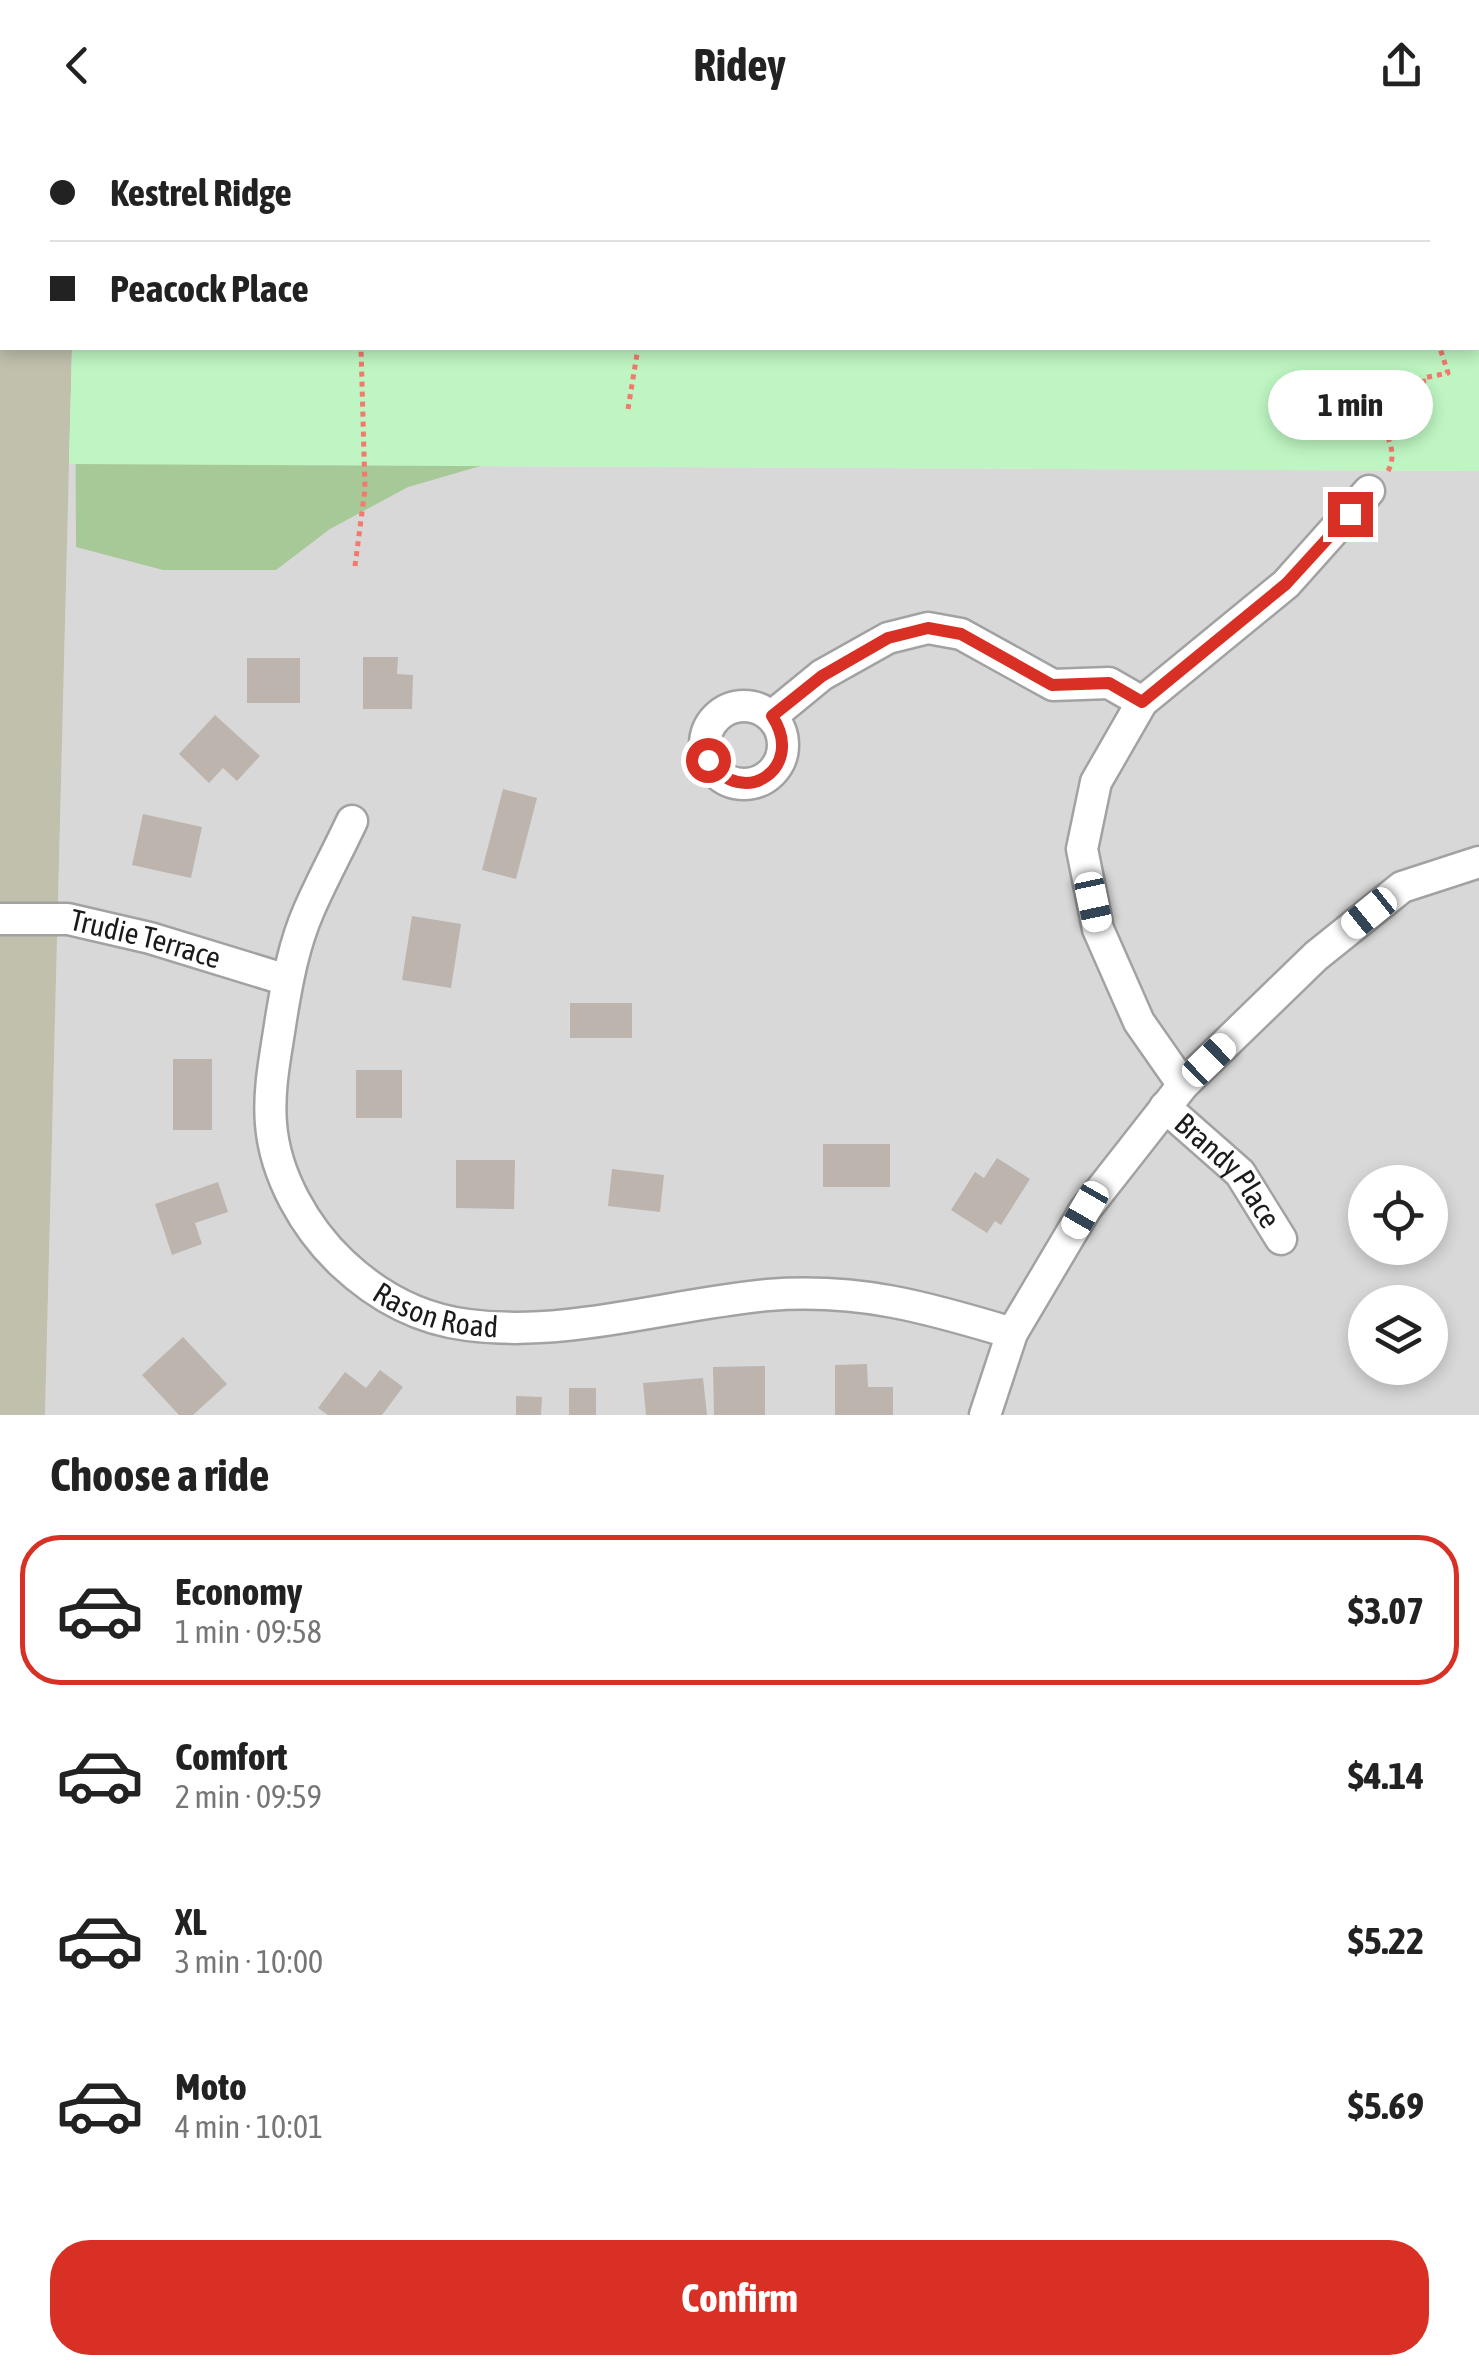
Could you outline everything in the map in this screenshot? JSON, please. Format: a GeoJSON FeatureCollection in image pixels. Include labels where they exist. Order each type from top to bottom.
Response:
{"type":"FeatureCollection","features":[{"type":"Feature","properties":{"kind":"street"},"geometry":{"type":"LineString","coordinates":[[772,716],[822,676],[872,647],[888,638],[928,628],[961,634],[1052,685],[1109,683],[1142,702],[1286,584],[1369,491]]}},
{"type":"Feature","properties":{"kind":"street","name":"Brandy Place"},"geometry":{"type":"LineString","coordinates":[[1142,702],[1096,782],[1082,849],[1098,929],[1174,1096],[1240,1173],[1281,1239]]}},
{"type":"Feature","properties":{"kind":"street","name":"Rason Road"},"geometry":{"type":"LineString","coordinates":[[352,822],[308,912],[287,980],[272,1078],[271,1125],[287,1182],[303,1216],[326,1248],[377,1292],[404,1307],[468,1325],[510,1328],[768,1296],[817,1294],[919,1304],[1012,1333]]}},
{"type":"Feature","properties":{"kind":"street"},"geometry":{"type":"LineString","coordinates":[[985,1415],[1012,1333],[1085,1210],[1174,1096],[1316,956],[1402,887],[1479,862]]}},
{"type":"Feature","properties":{"kind":"street","name":"Trudie Terrace"},"geometry":{"type":"LineString","coordinates":[[0,918],[68,918],[150,938],[287,980]]}},
{"type":"Feature","properties":{"kind":"path"},"geometry":{"type":"LineString","coordinates":[[356,566],[365,489],[361,350]]}},
{"type":"Feature","properties":{"kind":"path"},"geometry":{"type":"LineString","coordinates":[[628,410],[638,350]]}},
{"type":"Feature","properties":{"kind":"path"},"geometry":{"type":"LineString","coordinates":[[1369,491],[1393,463],[1391,444],[1379,419],[1396,407],[1387,404],[1398,392],[1394,384],[1425,390],[1423,378],[1448,374],[1441,350]]}},
{"type":"Feature","properties":{"kind":"shaded area"},"geometry":{"type":"Polygon","coordinates":[[[0,350],[72,350],[45,1415],[0,1415],[0,350]]]}},
{"type":"Feature","properties":{"kind":"shaded area"},"geometry":{"type":"Polygon","coordinates":[[[69,464],[1479,471],[1479,1415],[45,1415],[69,464]]]}},
{"type":"Feature","properties":{"kind":"green space"},"geometry":{"type":"Polygon","coordinates":[[[72,350],[1479,350],[1479,471],[69,464],[72,350]]]}},
{"type":"Feature","properties":{"kind":"green space"},"geometry":{"type":"Polygon","coordinates":[[[75,350],[1479,350],[1479,427],[484,465],[408,487],[330,529],[276,570],[163,570],[76,547],[75,350]]]}},
{"type":"Feature","properties":{"kind":"building"},"geometry":{"type":"Polygon","coordinates":[[[363,657],[398,657],[397,674],[413,675],[412,709],[363,709],[363,657]]]}},
{"type":"Feature","properties":{"kind":"building"},"geometry":{"type":"Polygon","coordinates":[[[247,658],[300,658],[300,703],[247,703],[247,658]]]}},
{"type":"Feature","properties":{"kind":"building"},"geometry":{"type":"Polygon","coordinates":[[[215,715],[260,756],[237,781],[223,768],[209,783],[179,754],[215,715]]]}},
{"type":"Feature","properties":{"kind":"building"},"geometry":{"type":"Polygon","coordinates":[[[503,789],[537,798],[516,879],[482,870],[503,789]]]}},
{"type":"Feature","properties":{"kind":"building"},"geometry":{"type":"Polygon","coordinates":[[[143,814],[202,827],[191,878],[132,865],[143,814]]]}},
{"type":"Feature","properties":{"kind":"building"},"geometry":{"type":"Polygon","coordinates":[[[412,916],[461,924],[451,988],[402,980],[412,916]]]}},
{"type":"Feature","properties":{"kind":"building"},"geometry":{"type":"Polygon","coordinates":[[[570,1003],[632,1003],[632,1038],[570,1038],[570,1003]]]}},
{"type":"Feature","properties":{"kind":"building"},"geometry":{"type":"Polygon","coordinates":[[[173,1059],[212,1059],[212,1130],[173,1130],[173,1059]]]}},
{"type":"Feature","properties":{"kind":"building"},"geometry":{"type":"Polygon","coordinates":[[[356,1070],[402,1070],[402,1118],[356,1118],[356,1070]]]}},
{"type":"Feature","properties":{"kind":"building"},"geometry":{"type":"Polygon","coordinates":[[[823,1144],[890,1144],[890,1187],[823,1187],[823,1144]]]}},
{"type":"Feature","properties":{"kind":"building"},"geometry":{"type":"Polygon","coordinates":[[[997,1158],[1030,1179],[1001,1225],[995,1221],[987,1233],[951,1210],[975,1172],[984,1178],[997,1158]]]}},
{"type":"Feature","properties":{"kind":"building"},"geometry":{"type":"Polygon","coordinates":[[[456,1160],[515,1160],[514,1209],[456,1208],[456,1160]]]}},
{"type":"Feature","properties":{"kind":"building"},"geometry":{"type":"Polygon","coordinates":[[[612,1169],[664,1175],[660,1212],[608,1206],[612,1169]]]}},
{"type":"Feature","properties":{"kind":"building"},"geometry":{"type":"Polygon","coordinates":[[[218,1182],[228,1212],[195,1223],[202,1244],[172,1255],[155,1204],[218,1182]]]}},
{"type":"Feature","properties":{"kind":"building"},"geometry":{"type":"Polygon","coordinates":[[[183,1337],[227,1384],[193,1415],[179,1415],[142,1375],[183,1337]]]}},
{"type":"Feature","properties":{"kind":"building"},"geometry":{"type":"Polygon","coordinates":[[[867,1364],[868,1387],[893,1387],[893,1415],[835,1415],[835,1365],[867,1364]]]}},
{"type":"Feature","properties":{"kind":"building"},"geometry":{"type":"Polygon","coordinates":[[[765,1366],[765,1415],[714,1415],[713,1367],[765,1366]]]}},
{"type":"Feature","properties":{"kind":"building"},"geometry":{"type":"Polygon","coordinates":[[[380,1370],[403,1387],[382,1415],[328,1415],[318,1408],[345,1372],[366,1388],[380,1370]]]}},
{"type":"Feature","properties":{"kind":"building"},"geometry":{"type":"Polygon","coordinates":[[[703,1378],[707,1415],[646,1415],[643,1383],[703,1378]]]}},
{"type":"Feature","properties":{"kind":"building"},"geometry":{"type":"Polygon","coordinates":[[[569,1388],[596,1388],[596,1415],[569,1415],[569,1388]]]}},
{"type":"Feature","properties":{"kind":"building"},"geometry":{"type":"Polygon","coordinates":[[[516,1396],[542,1397],[541,1415],[516,1415],[516,1396]]]}},
{"type":"Feature","properties":{"kind":"route"},"geometry":{"type":"LineString","coordinates":[[708,760],[716,773],[730,781],[760,781],[781,759],[784,744],[772,716],[822,676],[888,638],[928,628],[961,634],[1052,685],[1109,683],[1142,702],[1286,584],[1350,514]]}}]}
